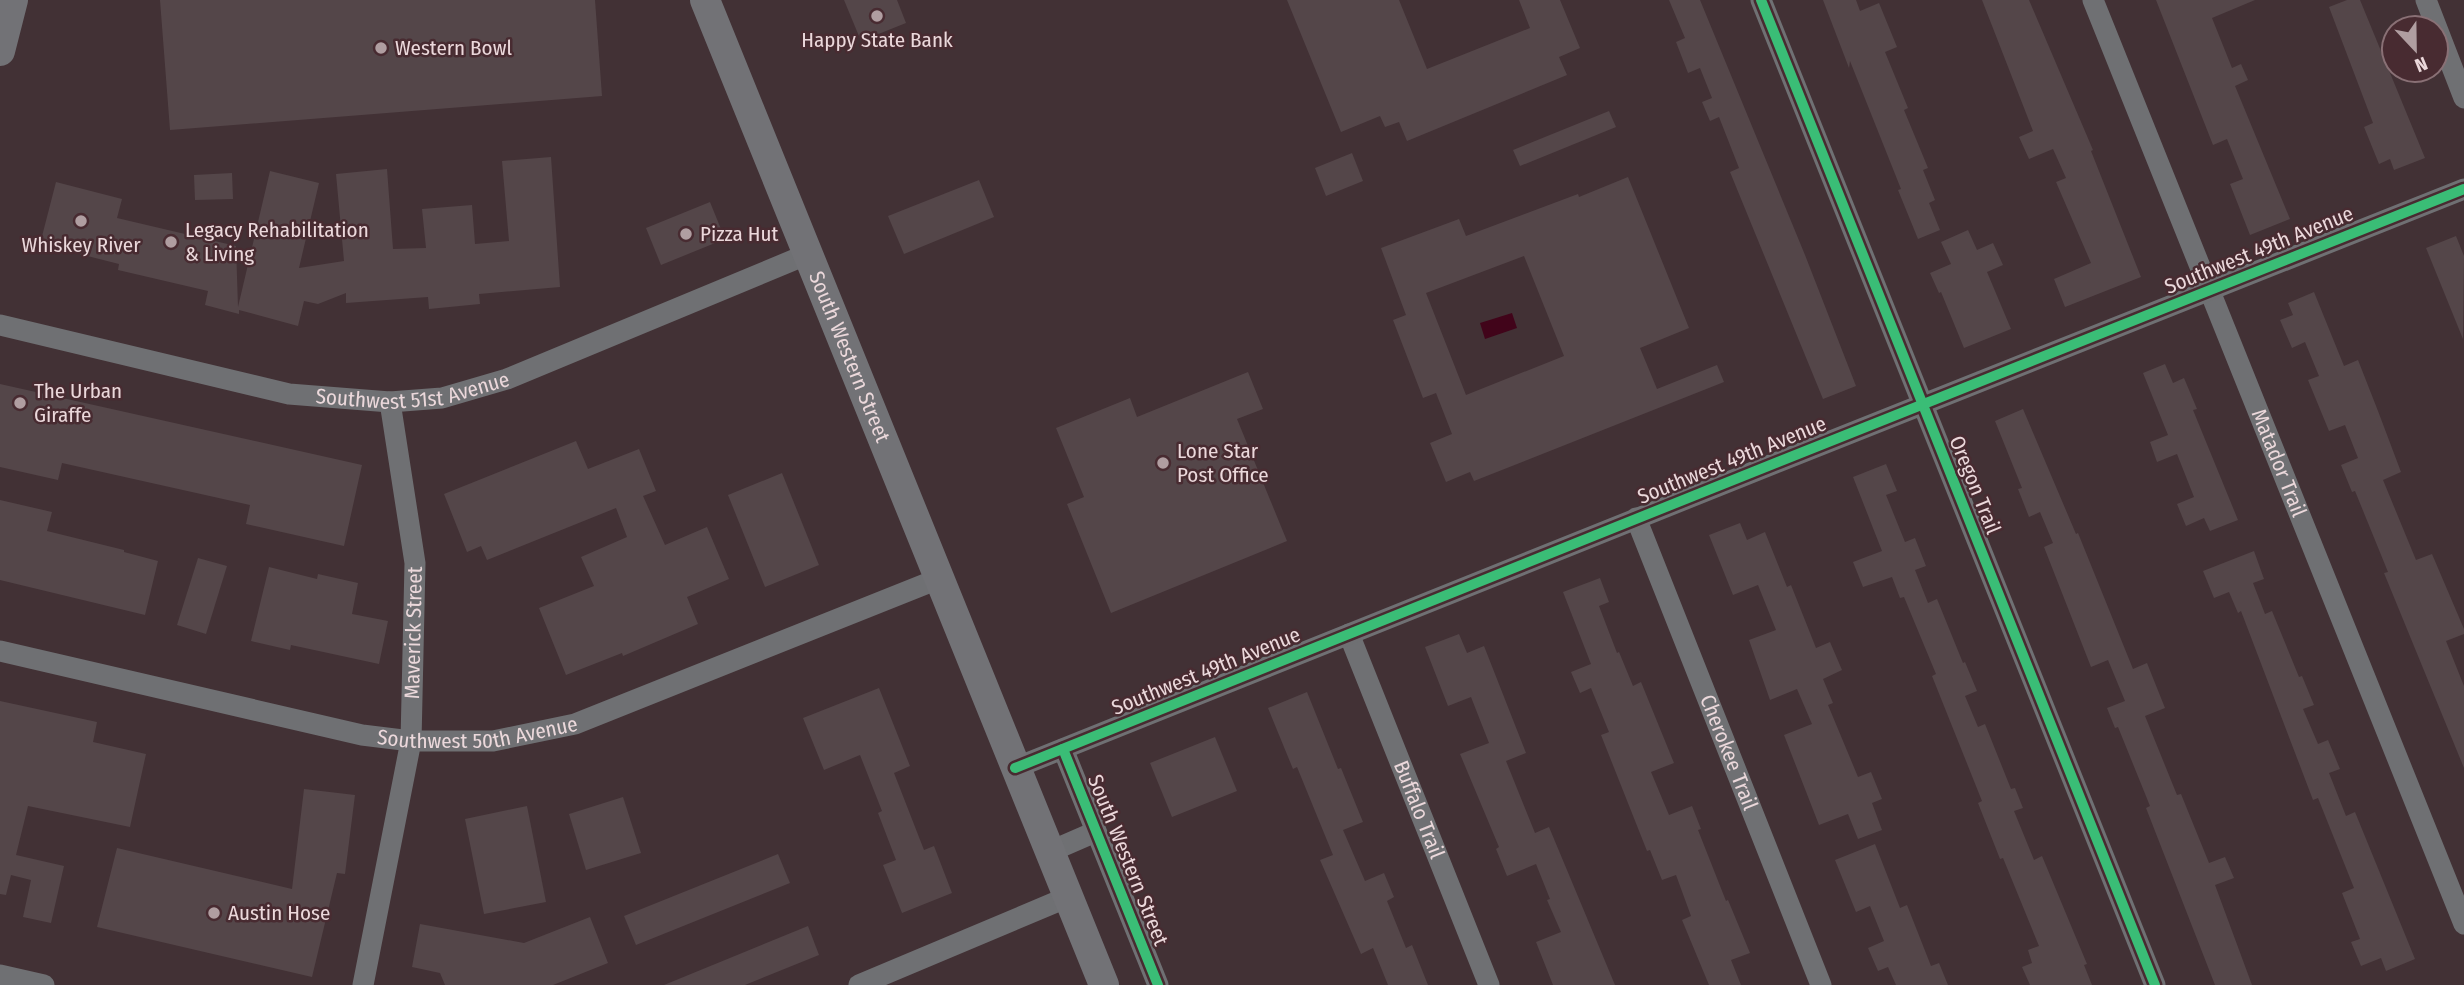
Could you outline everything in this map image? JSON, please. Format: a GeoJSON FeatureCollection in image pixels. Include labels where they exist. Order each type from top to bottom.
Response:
{"type":"FeatureCollection","features":[{"type":"Feature","properties":{"kind":"main road"},"geometry":{"type":"LineString","coordinates":[[0,51],[13,0]]}},
{"type":"Feature","properties":{"kind":"main road","name":"South Western Street"},"geometry":{"type":"LineString","coordinates":[[712,2],[808,254],[1104,985]]}},
{"type":"Feature","properties":{"kind":"street","name":"Oregon Trail"},"geometry":{"type":"LineString","coordinates":[[1760,0],[2155,985]]}},
{"type":"Feature","properties":{"kind":"street","name":"Matador Trail"},"geometry":{"type":"LineString","coordinates":[[2093,0],[2464,924]]}},
{"type":"Feature","properties":{"kind":"street"},"geometry":{"type":"LineString","coordinates":[[2426,0],[2464,98]]}},
{"type":"Feature","properties":{"kind":"street","name":"Southwest 49th Avenue"},"geometry":{"type":"LineString","coordinates":[[1015,768],[1636,518],[2464,190]]}},
{"type":"Feature","properties":{"kind":"street","name":"Southwest 51st Avenue"},"geometry":{"type":"LineString","coordinates":[[0,325],[289,394],[390,402],[442,398],[507,379],[808,254]]}},
{"type":"Feature","properties":{"kind":"street","name":"Maverick Street"},"geometry":{"type":"LineString","coordinates":[[363,985],[411,741],[415,562],[390,402]]}},
{"type":"Feature","properties":{"kind":"street","name":"Cherokee Trail"},"geometry":{"type":"LineString","coordinates":[[1636,518],[1821,985]]}},
{"type":"Feature","properties":{"kind":"street","name":"Southwest 50th Avenue"},"geometry":{"type":"LineString","coordinates":[[0,651],[362,735],[411,741],[493,741],[575,724],[938,579]]}},
{"type":"Feature","properties":{"kind":"street","name":"Buffalo Trail"},"geometry":{"type":"LineString","coordinates":[[1349,634],[1489,985]]}},
{"type":"Feature","properties":{"kind":"street","name":"South Western Street"},"geometry":{"type":"LineString","coordinates":[[1063,748],[1158,985]]}},
{"type":"Feature","properties":{"kind":"street"},"geometry":{"type":"LineString","coordinates":[[1049,852],[1096,832]]}},
{"type":"Feature","properties":{"kind":"street"},"geometry":{"type":"LineString","coordinates":[[859,985],[1068,897]]}},
{"type":"Feature","properties":{"kind":"street"},"geometry":{"type":"LineString","coordinates":[[0,975],[44,985]]}},
{"type":"Feature","properties":{"kind":"shaded area"},"geometry":{"type":"Polygon","coordinates":[[[1512,313],[1517,328],[1485,339],[1480,323],[1512,313]]]}},
{"type":"Feature","properties":{"kind":"building","name":"Western Bowl"},"geometry":{"type":"Polygon","coordinates":[[[160,0],[595,0],[602,96],[170,130],[160,0]]]}},
{"type":"Feature","properties":{"kind":"building","name":"Happy State Bank"},"geometry":{"type":"Polygon","coordinates":[[[844,0],[897,0],[906,23],[861,41],[844,0]]]}},
{"type":"Feature","properties":{"kind":"building"},"geometry":{"type":"Polygon","coordinates":[[[1287,0],[1399,0],[1427,69],[1530,28],[1519,0],[1560,0],[1580,48],[1559,57],[1567,75],[1407,141],[1399,122],[1385,127],[1380,116],[1341,132],[1287,0]]]}},
{"type":"Feature","properties":{"kind":"building"},"geometry":{"type":"Polygon","coordinates":[[[1669,0],[1700,0],[1856,386],[1823,399],[1730,172],[1739,168],[1719,117],[1710,121],[1702,102],[1712,98],[1700,68],[1688,73],[1676,42],[1685,38],[1669,0]]]}},
{"type":"Feature","properties":{"kind":"building"},"geometry":{"type":"Polygon","coordinates":[[[1823,0],[1856,0],[1860,11],[1879,3],[1897,47],[1885,52],[1908,108],[1904,110],[1928,168],[1923,170],[1935,200],[1929,203],[1940,230],[1918,239],[1898,190],[1901,189],[1823,0]]]}},
{"type":"Feature","properties":{"kind":"building"},"geometry":{"type":"Polygon","coordinates":[[[1982,0],[2029,0],[2093,150],[2091,151],[2141,277],[2065,307],[2054,279],[2091,263],[2056,182],[2066,178],[2053,149],[2029,159],[2019,137],[2033,131],[1982,0]]]}},
{"type":"Feature","properties":{"kind":"building"},"geometry":{"type":"Polygon","coordinates":[[[2156,0],[2255,0],[2212,18],[2232,68],[2241,64],[2248,80],[2235,86],[2290,219],[2250,235],[2230,184],[2243,179],[2227,139],[2213,145],[2156,0]]]}},
{"type":"Feature","properties":{"kind":"building"},"geometry":{"type":"Polygon","coordinates":[[[2347,0],[2360,0],[2380,49],[2380,84],[2395,84],[2425,158],[2394,170],[2390,159],[2379,164],[2364,127],[2373,123],[2329,7],[2347,0]]]}},
{"type":"Feature","properties":{"kind":"building"},"geometry":{"type":"Polygon","coordinates":[[[1609,111],[1616,127],[1520,166],[1513,150],[1609,111]]]}},
{"type":"Feature","properties":{"kind":"building"},"geometry":{"type":"Polygon","coordinates":[[[1352,153],[1363,181],[1326,196],[1315,168],[1352,153]]]}},
{"type":"Feature","properties":{"kind":"building","name":"Legacy Rehabilitation & Living"},"geometry":{"type":"Polygon","coordinates":[[[551,157],[560,287],[479,294],[480,304],[429,309],[428,297],[346,303],[346,293],[318,304],[304,301],[298,326],[239,310],[239,314],[205,305],[208,291],[118,270],[119,264],[40,244],[56,182],[122,199],[117,218],[236,246],[238,307],[270,171],[319,183],[299,268],[344,261],[336,174],[387,169],[393,249],[426,248],[422,209],[472,205],[475,244],[509,241],[502,161],[551,157]]]}},
{"type":"Feature","properties":{"kind":"building"},"geometry":{"type":"Polygon","coordinates":[[[232,173],[233,199],[195,200],[194,175],[232,173]]]}},
{"type":"Feature","properties":{"kind":"building"},"geometry":{"type":"Polygon","coordinates":[[[1628,177],[1689,328],[1640,348],[1657,389],[1717,365],[1724,382],[1474,481],[1470,472],[1446,482],[1430,443],[1452,434],[1436,393],[1423,398],[1393,320],[1406,315],[1381,248],[1459,219],[1466,236],[1578,194],[1579,197],[1628,177]],[[1524,256],[1426,293],[1466,395],[1564,356],[1524,256]]]}},
{"type":"Feature","properties":{"kind":"building"},"geometry":{"type":"Polygon","coordinates":[[[979,180],[994,217],[904,254],[888,216],[979,180]]]}},
{"type":"Feature","properties":{"kind":"building","name":"Pizza Hut"},"geometry":{"type":"Polygon","coordinates":[[[710,202],[725,239],[661,265],[646,228],[710,202]]]}},
{"type":"Feature","properties":{"kind":"building"},"geometry":{"type":"Polygon","coordinates":[[[1968,230],[1977,250],[1993,243],[2003,265],[1987,272],[2011,329],[1964,348],[1941,292],[1939,293],[1930,273],[1951,264],[1941,242],[1968,230]]]}},
{"type":"Feature","properties":{"kind":"building"},"geometry":{"type":"Polygon","coordinates":[[[2456,236],[2464,256],[2463,339],[2426,248],[2456,236]]]}},
{"type":"Feature","properties":{"kind":"building"},"geometry":{"type":"Polygon","coordinates":[[[2314,292],[2344,366],[2358,360],[2378,411],[2401,472],[2383,480],[2416,560],[2432,554],[2464,629],[2464,634],[2446,641],[2464,686],[2464,768],[2384,573],[2388,572],[2355,491],[2352,492],[2341,465],[2358,458],[2345,425],[2329,431],[2308,380],[2319,376],[2305,342],[2292,348],[2280,320],[2293,315],[2288,303],[2314,292]]]}},
{"type":"Feature","properties":{"kind":"building"},"geometry":{"type":"Polygon","coordinates":[[[2165,364],[2173,383],[2184,378],[2197,409],[2193,410],[2238,520],[2210,531],[2204,518],[2186,526],[2177,504],[2194,497],[2177,454],[2157,462],[2150,442],[2168,435],[2143,373],[2165,364]]]}},
{"type":"Feature","properties":{"kind":"building","name":"Lone Star Post Office"},"geometry":{"type":"Polygon","coordinates":[[[1248,372],[1263,409],[1237,419],[1287,541],[1111,613],[1067,504],[1084,497],[1056,428],[1130,398],[1137,417],[1248,372]]]}},
{"type":"Feature","properties":{"kind":"building"},"geometry":{"type":"Polygon","coordinates":[[[0,384],[362,465],[344,546],[246,524],[250,505],[62,463],[58,480],[0,467],[0,384]]]}},
{"type":"Feature","properties":{"kind":"building"},"geometry":{"type":"Polygon","coordinates":[[[2023,409],[2076,534],[2078,533],[2133,669],[2147,663],[2165,708],[2145,716],[2177,795],[2181,794],[2209,863],[2225,857],[2234,878],[2215,885],[2252,985],[2215,985],[2146,808],[2150,806],[2118,727],[2115,728],[2107,708],[2125,701],[2108,660],[2091,667],[2044,547],[2053,543],[2040,512],[2029,517],[2018,489],[2022,488],[1995,421],[2023,409]]]}},
{"type":"Feature","properties":{"kind":"building"},"geometry":{"type":"Polygon","coordinates":[[[576,441],[588,469],[639,449],[656,491],[643,496],[665,545],[707,527],[729,579],[687,597],[698,624],[623,656],[622,653],[566,675],[539,608],[594,586],[581,557],[627,537],[616,508],[487,560],[481,546],[467,552],[444,494],[576,441]]]}},
{"type":"Feature","properties":{"kind":"building"},"geometry":{"type":"Polygon","coordinates":[[[1886,464],[1897,491],[1886,495],[1905,542],[1915,538],[1926,566],[1915,570],[1928,603],[1937,599],[1963,663],[1965,662],[1977,691],[1965,696],[1978,727],[1985,724],[2011,789],[2015,788],[2023,808],[2014,811],[2034,860],[2042,856],[2087,964],[2084,965],[2092,985],[2030,985],[2022,967],[2032,963],[2028,950],[2039,946],[1978,803],[1982,801],[1932,676],[1936,674],[1904,597],[1900,598],[1892,577],[1863,587],[1853,562],[1882,551],[1853,477],[1886,464]]]}},
{"type":"Feature","properties":{"kind":"building"},"geometry":{"type":"Polygon","coordinates":[[[782,473],[819,565],[765,587],[728,495],[782,473]]]}},
{"type":"Feature","properties":{"kind":"building"},"geometry":{"type":"Polygon","coordinates":[[[0,500],[52,512],[47,531],[158,561],[145,615],[0,580],[0,500]]]}},
{"type":"Feature","properties":{"kind":"building"},"geometry":{"type":"Polygon","coordinates":[[[1740,523],[1747,540],[1765,532],[1787,587],[1791,585],[1816,648],[1830,642],[1842,670],[1823,679],[1833,703],[1828,705],[1858,777],[1871,772],[1882,799],[1872,803],[1882,830],[1858,839],[1848,814],[1819,825],[1784,735],[1812,724],[1797,689],[1770,700],[1749,640],[1776,630],[1758,585],[1733,595],[1709,535],[1740,523]]]}},
{"type":"Feature","properties":{"kind":"building"},"geometry":{"type":"Polygon","coordinates":[[[2254,551],[2264,579],[2253,583],[2265,614],[2272,611],[2299,677],[2302,676],[2314,705],[2303,709],[2318,744],[2328,740],[2340,769],[2329,773],[2346,816],[2355,812],[2415,959],[2386,971],[2381,958],[2361,966],[2351,942],[2360,939],[2342,893],[2354,888],[2318,798],[2313,800],[2241,611],[2238,613],[2229,592],[2214,598],[2203,571],[2254,551]]]}},
{"type":"Feature","properties":{"kind":"building"},"geometry":{"type":"Polygon","coordinates":[[[198,558],[227,566],[206,634],[177,625],[198,558]]]}},
{"type":"Feature","properties":{"kind":"building"},"geometry":{"type":"Polygon","coordinates":[[[269,567],[317,579],[318,574],[358,583],[352,614],[388,621],[379,664],[291,645],[290,650],[251,641],[269,567]]]}},
{"type":"Feature","properties":{"kind":"building"},"geometry":{"type":"Polygon","coordinates":[[[1600,578],[1609,602],[1599,606],[1617,653],[1619,652],[1633,686],[1641,682],[1674,763],[1651,772],[1669,815],[1692,806],[1701,829],[1698,830],[1726,901],[1728,900],[1750,953],[1731,960],[1741,985],[1709,985],[1682,920],[1691,916],[1676,875],[1662,880],[1650,850],[1647,851],[1601,735],[1609,732],[1591,688],[1580,693],[1571,672],[1591,664],[1563,592],[1600,578]]]}},
{"type":"Feature","properties":{"kind":"building"},"geometry":{"type":"Polygon","coordinates":[[[1459,634],[1467,653],[1484,646],[1526,753],[1506,761],[1535,833],[1549,827],[1615,985],[1553,985],[1536,942],[1561,932],[1547,900],[1550,899],[1536,864],[1507,876],[1496,849],[1499,847],[1460,754],[1489,743],[1471,697],[1448,706],[1425,647],[1459,634]]]}},
{"type":"Feature","properties":{"kind":"building"},"geometry":{"type":"Polygon","coordinates":[[[879,688],[910,766],[894,773],[924,850],[934,846],[952,893],[902,913],[883,865],[896,860],[878,813],[882,811],[860,755],[824,770],[803,718],[879,688]]]}},
{"type":"Feature","properties":{"kind":"building"},"geometry":{"type":"Polygon","coordinates":[[[1307,692],[1363,822],[1343,830],[1365,881],[1384,873],[1394,897],[1387,901],[1406,948],[1412,945],[1428,985],[1388,985],[1373,948],[1361,954],[1320,860],[1333,855],[1297,767],[1293,769],[1268,708],[1307,692]]]}},
{"type":"Feature","properties":{"kind":"building"},"geometry":{"type":"Polygon","coordinates":[[[0,701],[97,722],[93,742],[146,754],[130,827],[28,806],[16,855],[64,866],[51,923],[23,917],[31,880],[11,875],[6,895],[0,894],[0,701]]]}},
{"type":"Feature","properties":{"kind":"building"},"geometry":{"type":"Polygon","coordinates":[[[1215,737],[1237,791],[1172,817],[1150,763],[1215,737]]]}},
{"type":"Feature","properties":{"kind":"building","name":"Austin Hose"},"geometry":{"type":"Polygon","coordinates":[[[304,789],[355,795],[345,874],[337,873],[312,977],[97,927],[117,848],[292,889],[304,789]]]}},
{"type":"Feature","properties":{"kind":"building"},"geometry":{"type":"Polygon","coordinates":[[[623,797],[641,853],[586,870],[569,814],[623,797]]]}},
{"type":"Feature","properties":{"kind":"building"},"geometry":{"type":"Polygon","coordinates":[[[527,806],[546,902],[484,914],[465,819],[527,806]]]}},
{"type":"Feature","properties":{"kind":"building"},"geometry":{"type":"Polygon","coordinates":[[[1875,844],[1900,908],[1907,905],[1931,966],[1939,963],[1948,985],[1896,985],[1888,967],[1878,971],[1868,948],[1884,941],[1870,906],[1856,912],[1835,860],[1875,844]]]}},
{"type":"Feature","properties":{"kind":"building"},"geometry":{"type":"Polygon","coordinates":[[[778,854],[790,883],[636,945],[624,916],[778,854]]]}},
{"type":"Feature","properties":{"kind":"building"},"geometry":{"type":"Polygon","coordinates":[[[590,917],[608,963],[553,985],[445,985],[440,973],[412,967],[420,924],[524,943],[590,917]]]}},
{"type":"Feature","properties":{"kind":"building"},"geometry":{"type":"Polygon","coordinates":[[[808,926],[819,955],[745,985],[664,985],[808,926]]]}},
{"type":"Feature","properties":{"kind":"cycle path"},"geometry":{"type":"LineString","coordinates":[[1761,0],[2155,985]]}},
{"type":"Feature","properties":{"kind":"cycle path"},"geometry":{"type":"LineString","coordinates":[[1015,768],[2464,189]]}},
{"type":"Feature","properties":{"kind":"cycle path"},"geometry":{"type":"LineString","coordinates":[[1063,749],[1158,985]]}},
{"type":"Feature","properties":{"kind":"place","name":"Happy State Bank"},"geometry":{"type":"Point","coordinates":[877,16]}},
{"type":"Feature","properties":{"kind":"place","name":"Western Bowl"},"geometry":{"type":"Point","coordinates":[381,48]}},
{"type":"Feature","properties":{"kind":"place","name":"Whiskey River"},"geometry":{"type":"Point","coordinates":[81,221]}},
{"type":"Feature","properties":{"kind":"place","name":"Pizza Hut"},"geometry":{"type":"Point","coordinates":[686,234]}},
{"type":"Feature","properties":{"kind":"place","name":"Legacy Rehabilitation & Living"},"geometry":{"type":"Point","coordinates":[171,242]}},
{"type":"Feature","properties":{"kind":"place","name":"The Urban Giraffe"},"geometry":{"type":"Point","coordinates":[20,403]}},
{"type":"Feature","properties":{"kind":"place","name":"Lone Star Post Office"},"geometry":{"type":"Point","coordinates":[1163,463]}},
{"type":"Feature","properties":{"kind":"place","name":"Austin Hose"},"geometry":{"type":"Point","coordinates":[214,913]}}]}
